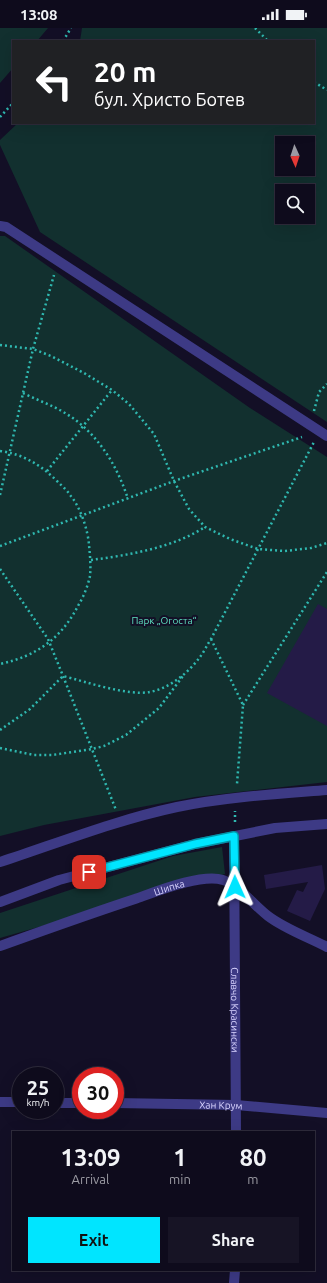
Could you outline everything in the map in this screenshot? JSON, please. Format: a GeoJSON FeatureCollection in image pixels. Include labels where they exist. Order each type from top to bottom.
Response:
{"type":"FeatureCollection","features":[{"type":"Feature","properties":{"kind":"street"},"geometry":{"type":"LineString","coordinates":[[0,226],[6,228],[58,261],[323,434]]}},
{"type":"Feature","properties":{"kind":"street"},"geometry":{"type":"LineString","coordinates":[[0,862],[120,822],[177,807],[236,798],[327,790]]}},
{"type":"Feature","properties":{"kind":"street"},"geometry":{"type":"LineString","coordinates":[[0,902],[59,880],[195,844],[275,828],[327,824]]}},
{"type":"Feature","properties":{"kind":"street","name":"Славчо Красински"},"geometry":{"type":"LineString","coordinates":[[234,836],[236,1131]]}},
{"type":"Feature","properties":{"kind":"street","name":"Шипка"},"geometry":{"type":"LineString","coordinates":[[0,946],[92,913],[187,883],[210,879],[223,880],[235,887],[269,917],[327,947]]}},
{"type":"Feature","properties":{"kind":"street"},"geometry":{"type":"LineString","coordinates":[[0,1102],[12,1102]]}},
{"type":"Feature","properties":{"kind":"street","name":"Хан Крум"},"geometry":{"type":"LineString","coordinates":[[124,1103],[236,1105],[327,1113]]}},
{"type":"Feature","properties":{"kind":"street"},"geometry":{"type":"LineString","coordinates":[[234,1271],[234,1283]]}},
{"type":"Feature","properties":{"kind":"path"},"geometry":{"type":"LineString","coordinates":[[64,40],[71,28]]}},
{"type":"Feature","properties":{"kind":"path"},"geometry":{"type":"LineString","coordinates":[[255,28],[267,40]]}},
{"type":"Feature","properties":{"kind":"path"},"geometry":{"type":"LineString","coordinates":[[315,83],[327,90]]}},
{"type":"Feature","properties":{"kind":"path"},"geometry":{"type":"LineString","coordinates":[[0,117],[12,104]]}},
{"type":"Feature","properties":{"kind":"path"},"geometry":{"type":"LineString","coordinates":[[0,495],[33,349],[58,261]]}},
{"type":"Feature","properties":{"kind":"path"},"geometry":{"type":"LineString","coordinates":[[0,345],[33,349],[51,356],[84,373],[112,390],[129,404],[154,434],[174,481],[189,509],[205,527],[230,539],[258,549],[285,551],[311,548],[327,543]]}},
{"type":"Feature","properties":{"kind":"path"},"geometry":{"type":"LineString","coordinates":[[310,425],[319,392],[327,384]]}},
{"type":"Feature","properties":{"kind":"path"},"geometry":{"type":"LineString","coordinates":[[47,471],[112,390]]}},
{"type":"Feature","properties":{"kind":"path"},"geometry":{"type":"LineString","coordinates":[[23,393],[66,414],[82,426],[110,458],[128,499]]}},
{"type":"Feature","properties":{"kind":"path"},"geometry":{"type":"LineString","coordinates":[[0,546],[174,481],[323,434]]}},
{"type":"Feature","properties":{"kind":"path"},"geometry":{"type":"LineString","coordinates":[[0,748],[34,755],[52,755],[92,750],[126,735],[159,708],[186,673],[200,658],[258,549],[323,434]]}},
{"type":"Feature","properties":{"kind":"path"},"geometry":{"type":"LineString","coordinates":[[0,451],[9,452],[31,460],[47,471],[71,496],[85,522],[89,539],[91,560],[90,576],[83,597],[72,618],[56,636],[37,651],[17,660],[0,664]]}},
{"type":"Feature","properties":{"kind":"path"},"geometry":{"type":"LineString","coordinates":[[91,560],[126,554],[179,541],[205,527]]}},
{"type":"Feature","properties":{"kind":"path"},"geometry":{"type":"LineString","coordinates":[[0,569],[49,642],[120,822]]}},
{"type":"Feature","properties":{"kind":"path"},"geometry":{"type":"LineString","coordinates":[[234,836],[243,705],[327,572]]}},
{"type":"Feature","properties":{"kind":"path"},"geometry":{"type":"LineString","coordinates":[[211,639],[243,705]]}},
{"type":"Feature","properties":{"kind":"path"},"geometry":{"type":"LineString","coordinates":[[63,676],[111,689],[132,692],[150,692],[169,685],[186,673]]}},
{"type":"Feature","properties":{"kind":"path"},"geometry":{"type":"LineString","coordinates":[[0,730],[30,709],[63,676]]}},
{"type":"Feature","properties":{"kind":"green space"},"geometry":{"type":"Polygon","coordinates":[[[0,28],[48,28],[38,40],[12,40],[12,69],[0,83],[0,28]]]}},
{"type":"Feature","properties":{"kind":"green space"},"geometry":{"type":"Polygon","coordinates":[[[82,28],[327,28],[327,422],[40,232],[0,145],[0,140],[17,124],[315,124],[315,40],[80,40],[82,28]]]}},
{"type":"Feature","properties":{"kind":"green space","name":"Парк „Огоста“"},"geometry":{"type":"Polygon","coordinates":[[[0,236],[5,236],[250,408],[327,457],[327,782],[195,797],[44,825],[0,836],[0,236]]]}},
{"type":"Feature","properties":{"kind":"green space"},"geometry":{"type":"Polygon","coordinates":[[[222,847],[225,874],[0,938],[0,913],[173,856],[222,847]]]}},
{"type":"Feature","properties":{"kind":"building"},"geometry":{"type":"Polygon","coordinates":[[[318,604],[327,609],[327,726],[267,693],[318,604]]]}},
{"type":"Feature","properties":{"kind":"building"},"geometry":{"type":"Polygon","coordinates":[[[322,865],[325,889],[310,921],[287,911],[297,890],[303,892],[308,882],[266,889],[264,875],[322,865]]]}},
{"type":"Feature","properties":{"kind":"route"},"geometry":{"type":"LineString","coordinates":[[89,872],[195,844],[234,836],[235,887]]}}]}
